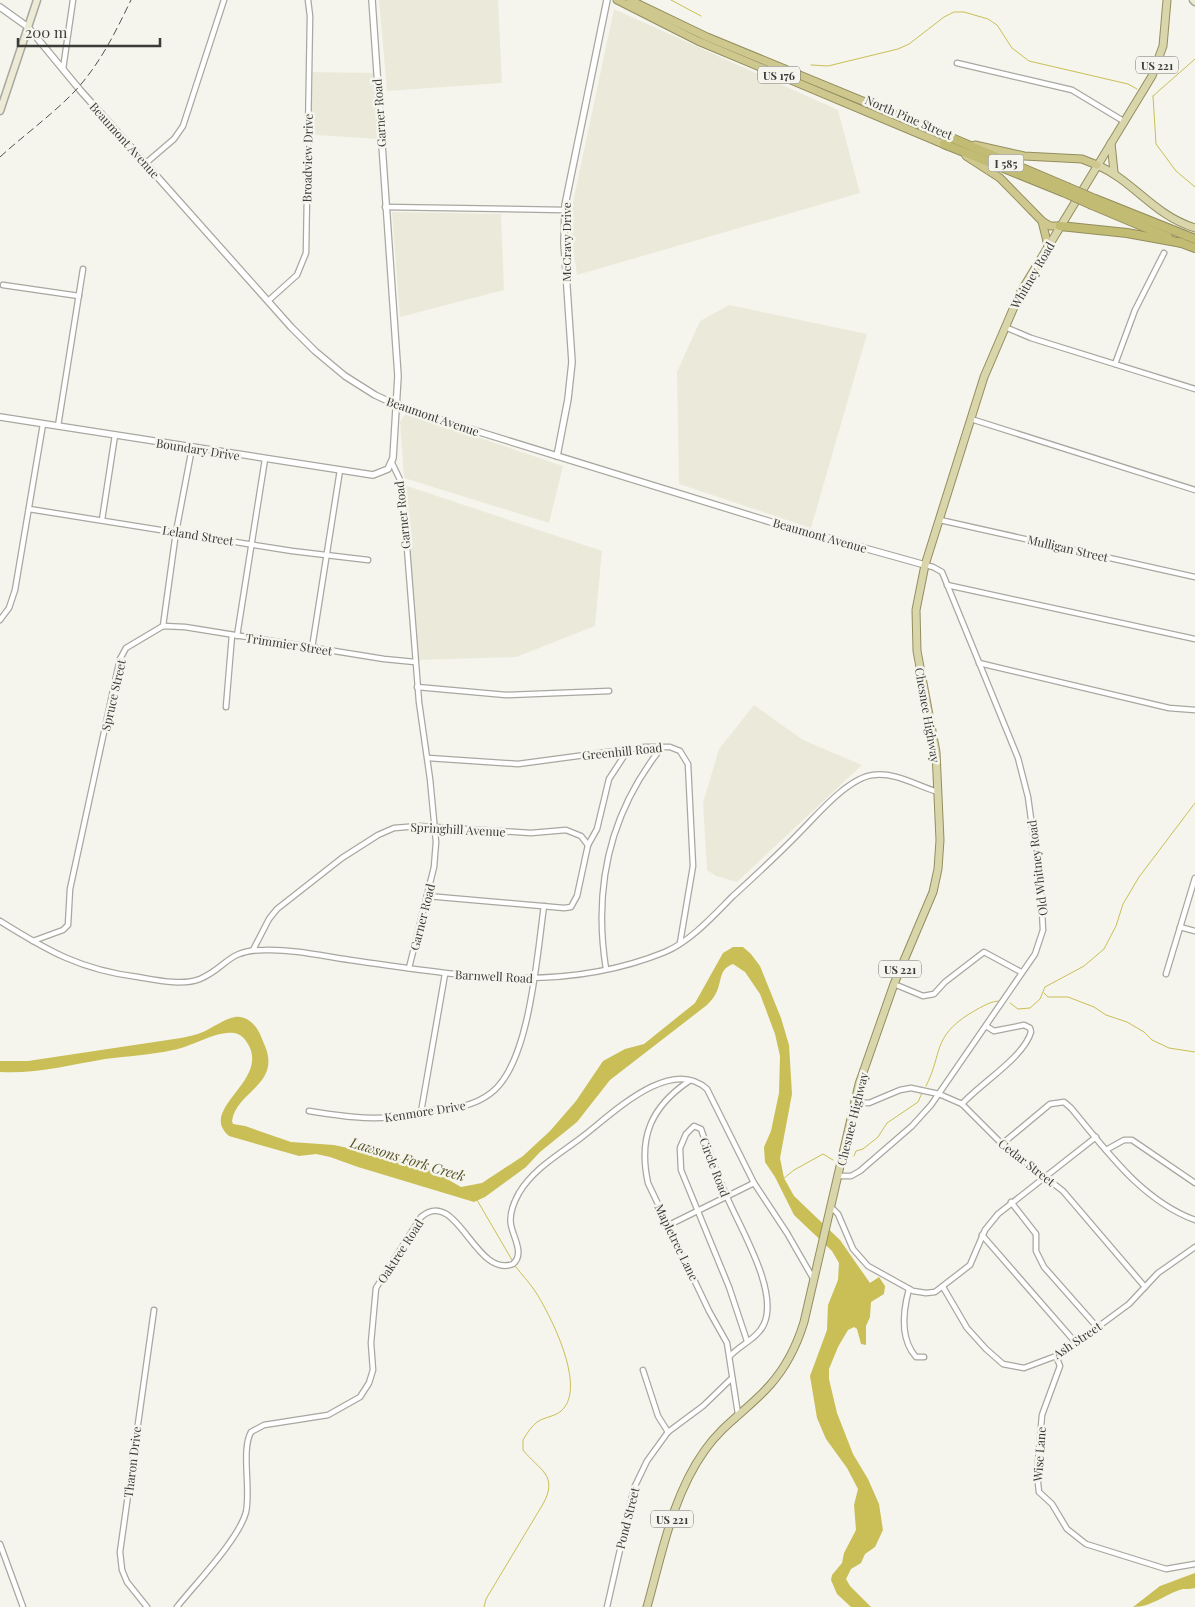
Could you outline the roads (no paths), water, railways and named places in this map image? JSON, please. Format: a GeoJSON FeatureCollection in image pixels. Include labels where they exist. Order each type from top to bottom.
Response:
{"type":"FeatureCollection","features":[{"type":"Feature","properties":{"kind":"highway","name":"North Pine Street"},"geometry":{"type":"LineString","coordinates":[[617,0],[698,42],[945,140]]}},
{"type":"Feature","properties":{"kind":"highway","name":"North Pine Street"},"geometry":{"type":"LineString","coordinates":[[630,0],[707,37],[945,140],[1094,202],[1195,239]]}},
{"type":"Feature","properties":{"kind":"highway"},"geometry":{"type":"LineString","coordinates":[[945,140],[1009,154],[1039,158],[1082,159],[1097,165]]}},
{"type":"Feature","properties":{"kind":"highway"},"geometry":{"type":"LineString","coordinates":[[945,140],[1000,178],[1042,221],[1050,226],[1127,233],[1182,243]]}},
{"type":"Feature","properties":{"kind":"highway","name":"North Pine Street"},"geometry":{"type":"LineString","coordinates":[[1094,202],[1195,248]]}},
{"type":"Feature","properties":{"kind":"highway"},"geometry":{"type":"LineString","coordinates":[[1042,221],[1048,246]]}},
{"type":"Feature","properties":{"kind":"main road"},"geometry":{"type":"LineString","coordinates":[[0,110],[38,0]]}},
{"type":"Feature","properties":{"kind":"main road","name":"Whitney Road"},"geometry":{"type":"LineString","coordinates":[[925,565],[987,370],[1005,327],[1020,293],[1097,165],[1145,90],[1158,61],[1165,36],[1168,0]]}},
{"type":"Feature","properties":{"kind":"main road"},"geometry":{"type":"LineString","coordinates":[[1111,143],[1114,172]]}},
{"type":"Feature","properties":{"kind":"main road"},"geometry":{"type":"LineString","coordinates":[[1097,165],[1114,172],[1164,215],[1195,228]]}},
{"type":"Feature","properties":{"kind":"main road","name":"Chesnee Highway"},"geometry":{"type":"LineString","coordinates":[[647,1607],[673,1516],[684,1487],[709,1444],[770,1385],[794,1350],[804,1322],[832,1208],[854,1102],[894,984],[928,906],[936,880],[940,846],[936,752],[917,651],[916,610],[925,565]]}},
{"type":"Feature","properties":{"kind":"street"},"geometry":{"type":"LineString","coordinates":[[63,69],[73,0]]}},
{"type":"Feature","properties":{"kind":"street"},"geometry":{"type":"LineString","coordinates":[[146,163],[174,139],[183,126],[224,0]]}},
{"type":"Feature","properties":{"kind":"street","name":"Broadview Drive"},"geometry":{"type":"LineString","coordinates":[[268,301],[298,275],[306,253],[310,16],[308,0]]}},
{"type":"Feature","properties":{"kind":"street","name":"Garner Road"},"geometry":{"type":"LineString","coordinates":[[372,0],[398,406],[392,463],[402,484],[417,687],[428,758],[435,828],[434,867],[409,968]]}},
{"type":"Feature","properties":{"kind":"street","name":"McCravy Drive"},"geometry":{"type":"LineString","coordinates":[[557,456],[568,399],[572,362],[564,243],[564,210],[583,108],[607,0]]}},
{"type":"Feature","properties":{"kind":"street","name":"Beaumont Avenue"},"geometry":{"type":"LineString","coordinates":[[0,7],[28,27],[302,339],[335,368],[368,391],[398,406],[557,456],[776,523],[925,565]]}},
{"type":"Feature","properties":{"kind":"street"},"geometry":{"type":"LineString","coordinates":[[957,63],[1072,90],[1125,122]]}},
{"type":"Feature","properties":{"kind":"street"},"geometry":{"type":"LineString","coordinates":[[385,208],[564,210]]}},
{"type":"Feature","properties":{"kind":"street"},"geometry":{"type":"LineString","coordinates":[[1115,364],[1135,310],[1164,253]]}},
{"type":"Feature","properties":{"kind":"street"},"geometry":{"type":"LineString","coordinates":[[58,426],[83,269]]}},
{"type":"Feature","properties":{"kind":"street"},"geometry":{"type":"LineString","coordinates":[[3,285],[79,296]]}},
{"type":"Feature","properties":{"kind":"street"},"geometry":{"type":"LineString","coordinates":[[1005,327],[1031,338],[1195,390]]}},
{"type":"Feature","properties":{"kind":"street","name":"Boundary Drive"},"geometry":{"type":"LineString","coordinates":[[0,417],[376,475],[388,469],[392,463]]}},
{"type":"Feature","properties":{"kind":"street"},"geometry":{"type":"LineString","coordinates":[[971,419],[1195,490]]}},
{"type":"Feature","properties":{"kind":"street"},"geometry":{"type":"LineString","coordinates":[[0,620],[13,599],[43,424]]}},
{"type":"Feature","properties":{"kind":"street"},"geometry":{"type":"LineString","coordinates":[[102,520],[115,436]]}},
{"type":"Feature","properties":{"kind":"street"},"geometry":{"type":"LineString","coordinates":[[163,626],[176,532],[192,448]]}},
{"type":"Feature","properties":{"kind":"street"},"geometry":{"type":"LineString","coordinates":[[226,707],[235,636],[252,544],[264,459]]}},
{"type":"Feature","properties":{"kind":"street"},"geometry":{"type":"LineString","coordinates":[[312,648],[340,470]]}},
{"type":"Feature","properties":{"kind":"street","name":"Leland Street"},"geometry":{"type":"LineString","coordinates":[[29,509],[327,556],[368,560]]}},
{"type":"Feature","properties":{"kind":"street","name":"Mulligan Street"},"geometry":{"type":"LineString","coordinates":[[940,520],[1195,577]]}},
{"type":"Feature","properties":{"kind":"street","name":"Old Whitney Road"},"geometry":{"type":"LineString","coordinates":[[838,1176],[851,1176],[860,1171],[912,1126],[939,1094],[1035,954],[1042,938],[1043,921],[1039,870],[1022,771],[942,572],[925,565]]}},
{"type":"Feature","properties":{"kind":"street"},"geometry":{"type":"LineString","coordinates":[[947,586],[1195,639]]}},
{"type":"Feature","properties":{"kind":"street","name":"Trimmier Street"},"geometry":{"type":"LineString","coordinates":[[163,626],[185,627],[312,648],[415,662]]}},
{"type":"Feature","properties":{"kind":"street","name":"Spruce Street"},"geometry":{"type":"LineString","coordinates":[[33,941],[63,930],[68,925],[70,889],[121,655],[130,646],[163,626]]}},
{"type":"Feature","properties":{"kind":"street"},"geometry":{"type":"LineString","coordinates":[[980,663],[1169,708],[1195,710]]}},
{"type":"Feature","properties":{"kind":"street"},"geometry":{"type":"LineString","coordinates":[[417,687],[506,695],[609,691]]}},
{"type":"Feature","properties":{"kind":"street"},"geometry":{"type":"LineString","coordinates":[[606,969],[602,937],[601,899],[610,844],[631,793],[662,747]]}},
{"type":"Feature","properties":{"kind":"street","name":"Greenhill Road"},"geometry":{"type":"LineString","coordinates":[[428,758],[518,764],[662,747],[673,747],[684,755],[689,775],[694,866],[680,944]]}},
{"type":"Feature","properties":{"kind":"street"},"geometry":{"type":"LineString","coordinates":[[427,896],[564,908],[573,904],[580,886],[588,845],[597,829],[609,779],[628,750]]}},
{"type":"Feature","properties":{"kind":"street","name":"Barnwell Road"},"geometry":{"type":"LineString","coordinates":[[0,921],[63,958],[83,966],[138,977],[184,981],[202,977],[231,956],[252,950],[279,950],[445,974],[489,978],[533,979],[606,969],[647,958],[680,944],[716,913],[827,805],[857,781],[869,776],[890,775],[938,792]]}},
{"type":"Feature","properties":{"kind":"street","name":"Springhill Avenue"},"geometry":{"type":"LineString","coordinates":[[252,950],[269,919],[277,909],[326,870],[386,831],[402,827],[531,833],[566,830],[581,836],[588,845]]}},
{"type":"Feature","properties":{"kind":"street"},"geometry":{"type":"LineString","coordinates":[[1166,974],[1195,878]]}},
{"type":"Feature","properties":{"kind":"street","name":"Kenmore Drive"},"geometry":{"type":"LineString","coordinates":[[309,1112],[372,1118],[474,1103],[490,1094],[503,1082],[518,1049],[533,979],[544,906]]}},
{"type":"Feature","properties":{"kind":"street"},"geometry":{"type":"LineString","coordinates":[[1180,927],[1195,931]]}},
{"type":"Feature","properties":{"kind":"street"},"geometry":{"type":"LineString","coordinates":[[894,984],[923,996],[936,993],[945,982],[984,952],[1021,972]]}},
{"type":"Feature","properties":{"kind":"street"},"geometry":{"type":"LineString","coordinates":[[421,1112],[445,974]]}},
{"type":"Feature","properties":{"kind":"street"},"geometry":{"type":"LineString","coordinates":[[962,1104],[1022,1050],[1031,1032],[1029,1026],[1024,1025],[994,1031],[986,1026]]}},
{"type":"Feature","properties":{"kind":"street"},"geometry":{"type":"LineString","coordinates":[[690,1080],[704,1086],[710,1093],[754,1183],[787,1233],[814,1280]]}},
{"type":"Feature","properties":{"kind":"street","name":"Mapletree Lane"},"geometry":{"type":"LineString","coordinates":[[690,1080],[659,1107],[652,1117],[646,1138],[644,1160],[648,1182],[709,1311],[727,1343],[738,1414]]}},
{"type":"Feature","properties":{"kind":"street","name":"Oaktree Road"},"geometry":{"type":"LineString","coordinates":[[177,1607],[230,1544],[242,1524],[247,1508],[248,1448],[251,1432],[264,1425],[328,1415],[356,1401],[364,1391],[373,1370],[371,1343],[376,1288],[422,1217],[433,1210],[444,1212],[483,1255],[502,1266],[513,1264],[517,1259],[518,1252],[510,1216],[519,1192],[534,1175],[625,1101],[665,1082],[690,1080]]}},
{"type":"Feature","properties":{"kind":"street","name":"Cedar Street"},"geometry":{"type":"LineString","coordinates":[[854,1102],[873,1102],[906,1088],[939,1094],[962,1104],[1002,1144],[1046,1175],[1063,1191],[1145,1287]]}},
{"type":"Feature","properties":{"kind":"street"},"geometry":{"type":"LineString","coordinates":[[1002,1144],[1050,1104],[1064,1102],[1125,1172],[1149,1193],[1179,1213],[1195,1220]]}},
{"type":"Feature","properties":{"kind":"street","name":"Circle Road"},"geometry":{"type":"LineString","coordinates":[[730,1356],[747,1342],[764,1324],[765,1291],[755,1258],[726,1196],[701,1129],[692,1127],[683,1141],[680,1163],[697,1211],[729,1287],[747,1342]]}},
{"type":"Feature","properties":{"kind":"street"},"geometry":{"type":"LineString","coordinates":[[832,1208],[838,1214],[853,1249],[862,1261],[909,1290],[926,1293],[943,1288],[970,1265],[976,1256],[982,1235],[991,1221],[1011,1202],[1096,1137]]}},
{"type":"Feature","properties":{"kind":"street"},"geometry":{"type":"LineString","coordinates":[[1106,1150],[1124,1140],[1132,1140],[1195,1182]]}},
{"type":"Feature","properties":{"kind":"street"},"geometry":{"type":"LineString","coordinates":[[669,1225],[754,1183]]}},
{"type":"Feature","properties":{"kind":"street"},"geometry":{"type":"LineString","coordinates":[[1011,1202],[1036,1234],[1036,1251],[1044,1267],[1097,1327]]}},
{"type":"Feature","properties":{"kind":"street"},"geometry":{"type":"LineString","coordinates":[[982,1235],[1076,1343]]}},
{"type":"Feature","properties":{"kind":"street","name":"Ash Street"},"geometry":{"type":"LineString","coordinates":[[943,1288],[967,1328],[1003,1364],[1024,1368],[1056,1356],[1076,1343],[1131,1302],[1158,1273],[1195,1247]]}},
{"type":"Feature","properties":{"kind":"street"},"geometry":{"type":"LineString","coordinates":[[909,1290],[904,1307],[905,1329],[911,1350],[916,1356],[924,1357]]}},
{"type":"Feature","properties":{"kind":"street","name":"Tharon Drive"},"geometry":{"type":"LineString","coordinates":[[148,1607],[126,1582],[122,1570],[120,1552],[154,1310]]}},
{"type":"Feature","properties":{"kind":"street","name":"Wise Lane"},"geometry":{"type":"LineString","coordinates":[[1056,1356],[1060,1366],[1041,1423],[1037,1474],[1038,1492],[1052,1504],[1067,1529],[1086,1544],[1166,1569],[1195,1564]]}},
{"type":"Feature","properties":{"kind":"street"},"geometry":{"type":"LineString","coordinates":[[643,1370],[658,1416],[668,1432]]}},
{"type":"Feature","properties":{"kind":"street","name":"Pond Street"},"geometry":{"type":"LineString","coordinates":[[607,1607],[634,1488],[647,1461],[668,1432],[711,1399],[732,1378]]}},
{"type":"Feature","properties":{"kind":"street"},"geometry":{"type":"LineString","coordinates":[[0,1544],[23,1607]]}},
{"type":"Feature","properties":{"kind":"waterway"},"geometry":{"type":"LineString","coordinates":[[671,0],[701,16]]}},
{"type":"Feature","properties":{"kind":"waterway"},"geometry":{"type":"LineString","coordinates":[[811,65],[828,66],[898,49],[909,44],[944,17],[954,12],[964,12],[988,19],[997,25],[1012,48],[1029,61],[1128,84],[1137,89]]}},
{"type":"Feature","properties":{"kind":"waterway"},"geometry":{"type":"LineString","coordinates":[[1153,96],[1195,59]]}},
{"type":"Feature","properties":{"kind":"waterway"},"geometry":{"type":"LineString","coordinates":[[1153,96],[1156,144],[1176,171],[1195,187]]}},
{"type":"Feature","properties":{"kind":"waterway"},"geometry":{"type":"LineString","coordinates":[[1010,1003],[1018,1009],[1030,1008],[1040,999],[1045,987],[1084,966],[1104,949],[1116,926],[1123,904],[1139,877],[1195,803]]}},
{"type":"Feature","properties":{"kind":"waterway"},"geometry":{"type":"LineString","coordinates":[[1044,993],[1048,997],[1068,997],[1094,1007],[1106,1015],[1127,1022],[1144,1032],[1152,1040],[1169,1048],[1195,1052]]}},
{"type":"Feature","properties":{"kind":"waterway"},"geometry":{"type":"LineString","coordinates":[[926,1086],[940,1046],[949,1031],[969,1014],[987,1004],[998,1001]]}},
{"type":"Feature","properties":{"kind":"waterway"},"geometry":{"type":"LineString","coordinates":[[854,1156],[856,1151],[863,1149],[878,1137],[887,1123],[918,1102],[922,1093]]}},
{"type":"Feature","properties":{"kind":"waterway"},"geometry":{"type":"LineString","coordinates":[[783,1179],[794,1170],[823,1154],[833,1160]]}},
{"type":"Feature","properties":{"kind":"waterway"},"geometry":{"type":"LineString","coordinates":[[477,1200],[512,1260]]}},
{"type":"Feature","properties":{"kind":"waterway"},"geometry":{"type":"LineString","coordinates":[[484,1607],[486,1599],[543,1504],[549,1486],[548,1479],[541,1468],[523,1450],[523,1440],[537,1422],[561,1411],[569,1397],[570,1382],[563,1349],[549,1315],[535,1291],[516,1267]]}},
{"type":"Feature","properties":{"kind":"railway"},"geometry":{"type":"LineString","coordinates":[[0,157],[57,108],[84,81],[106,48],[131,0]]}},
{"type":"Feature","properties":{"kind":"water label","name":"Lawsons Fork Creek"},"geometry":{"type":"Point","coordinates":[408,1159]}}]}
